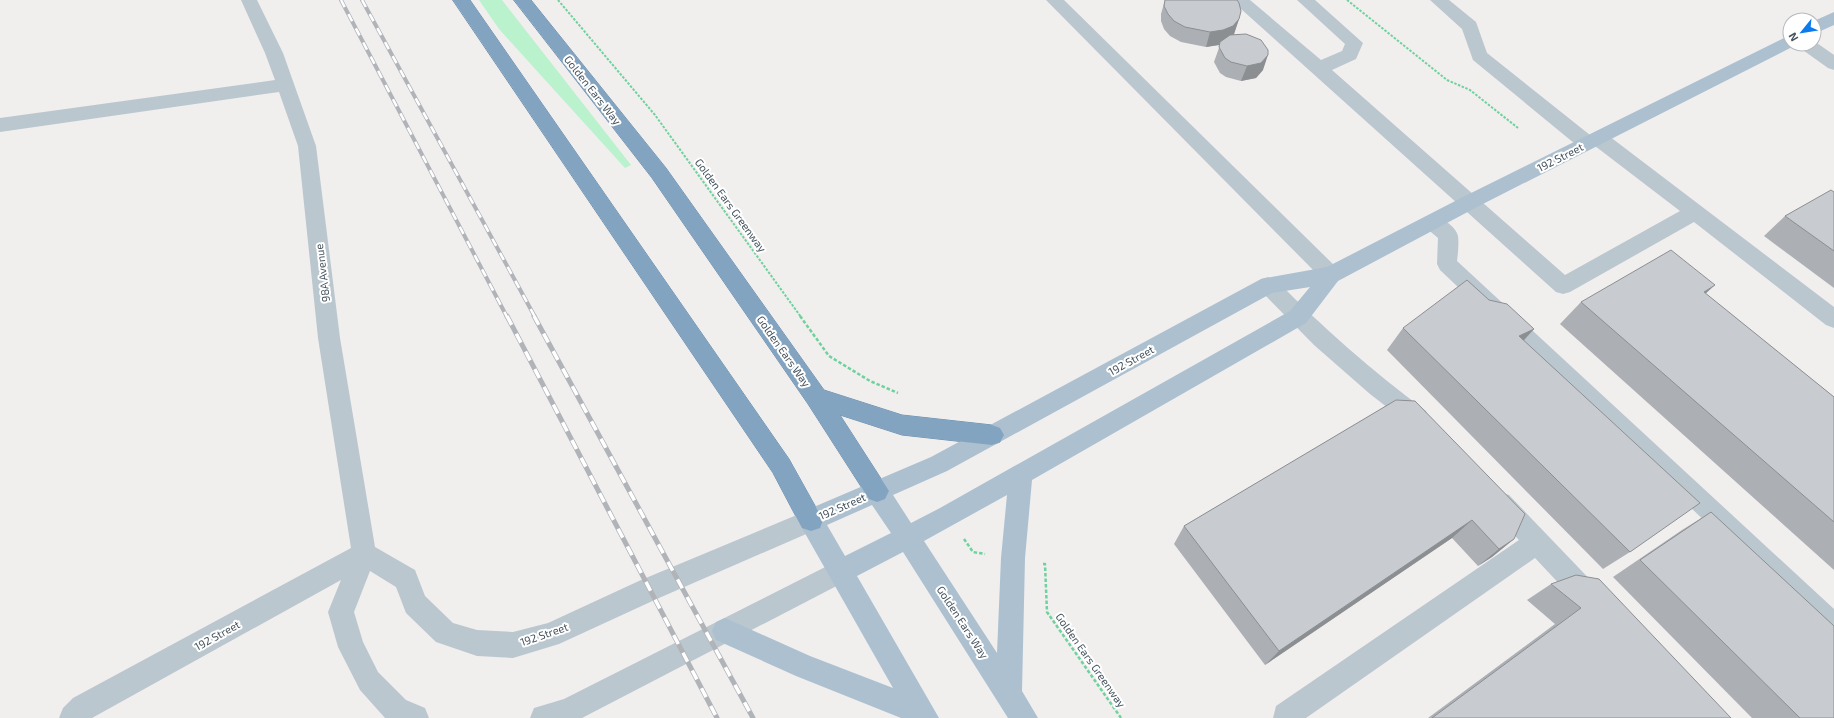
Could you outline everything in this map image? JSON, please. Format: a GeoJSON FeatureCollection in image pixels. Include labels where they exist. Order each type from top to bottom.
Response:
{"type":"FeatureCollection","features":[{"type":"Feature","properties":{"kind":"highway"},"geometry":{"type":"LineString","coordinates":[[461,0],[781,466],[811,520]]}},
{"type":"Feature","properties":{"kind":"highway","name":"Golden Ears Way"},"geometry":{"type":"LineString","coordinates":[[522,0],[659,173],[816,397],[877,491]]}},
{"type":"Feature","properties":{"kind":"highway"},"geometry":{"type":"LineString","coordinates":[[816,397],[902,425],[992,435]]}},
{"type":"Feature","properties":{"kind":"main road"},"geometry":{"type":"LineString","coordinates":[[1822,24],[1834,18]]}},
{"type":"Feature","properties":{"kind":"main road","name":"192 Street"},"geometry":{"type":"LineString","coordinates":[[811,520],[939,464],[1268,285],[1331,275],[1470,202],[1782,45]]}},
{"type":"Feature","properties":{"kind":"main road","name":"192 Street"},"geometry":{"type":"LineString","coordinates":[[841,571],[1021,475],[1171,388],[1298,317],[1331,275]]}},
{"type":"Feature","properties":{"kind":"main road"},"geometry":{"type":"LineString","coordinates":[[1009,693],[1013,558],[1021,475]]}},
{"type":"Feature","properties":{"kind":"main road","name":"Golden Ears Way"},"geometry":{"type":"LineString","coordinates":[[877,491],[1024,718]]}},
{"type":"Feature","properties":{"kind":"main road"},"geometry":{"type":"LineString","coordinates":[[811,520],[924,715]]}},
{"type":"Feature","properties":{"kind":"main road"},"geometry":{"type":"LineString","coordinates":[[725,631],[805,667],[924,715]]}},
{"type":"Feature","properties":{"kind":"street","name":"98A Avenue"},"geometry":{"type":"LineString","coordinates":[[248,0],[274,53],[307,146],[329,338],[364,554]]}},
{"type":"Feature","properties":{"kind":"street"},"geometry":{"type":"LineString","coordinates":[[1054,0],[1331,275]]}},
{"type":"Feature","properties":{"kind":"street"},"geometry":{"type":"LineString","coordinates":[[1239,0],[1319,68],[1563,286],[1695,212]]}},
{"type":"Feature","properties":{"kind":"street"},"geometry":{"type":"LineString","coordinates":[[1305,0],[1354,43],[1350,55],[1319,68]]}},
{"type":"Feature","properties":{"kind":"street"},"geometry":{"type":"LineString","coordinates":[[1438,0],[1470,26],[1479,56],[1592,141],[1695,212],[1834,318]]}},
{"type":"Feature","properties":{"kind":"street"},"geometry":{"type":"LineString","coordinates":[[1817,52],[1834,64]]}},
{"type":"Feature","properties":{"kind":"street"},"geometry":{"type":"LineString","coordinates":[[0,124],[285,85]]}},
{"type":"Feature","properties":{"kind":"street"},"geometry":{"type":"LineString","coordinates":[[1432,222],[1448,235],[1447,264],[1834,626]]}},
{"type":"Feature","properties":{"kind":"street"},"geometry":{"type":"LineString","coordinates":[[1268,285],[1298,317],[1376,388],[1422,420],[1433,432]]}},
{"type":"Feature","properties":{"kind":"street"},"geometry":{"type":"LineString","coordinates":[[1488,490],[1607,616]]}},
{"type":"Feature","properties":{"kind":"street","name":"192 Street"},"geometry":{"type":"LineString","coordinates":[[74,718],[83,708],[364,554],[406,579],[415,604],[445,633],[477,643],[513,645],[550,635],[650,589],[811,520]]}},
{"type":"Feature","properties":{"kind":"street"},"geometry":{"type":"LineString","coordinates":[[1286,716],[1537,542]]}},
{"type":"Feature","properties":{"kind":"street"},"geometry":{"type":"LineString","coordinates":[[364,554],[341,612],[351,647],[369,681],[396,710],[415,718]]}},
{"type":"Feature","properties":{"kind":"street","name":"192 Street"},"geometry":{"type":"LineString","coordinates":[[544,718],[568,711],[841,571]]}},
{"type":"Feature","properties":{"kind":"path","name":"Golden Ears Greenway"},"geometry":{"type":"LineString","coordinates":[[558,0],[655,115],[829,356],[870,381],[899,394]]}},
{"type":"Feature","properties":{"kind":"path"},"geometry":{"type":"LineString","coordinates":[[1347,0],[1447,80],[1470,90],[1518,128]]}},
{"type":"Feature","properties":{"kind":"path","name":"Golden Ears Greenway"},"geometry":{"type":"LineString","coordinates":[[1045,564],[1048,612],[1121,718]]}},
{"type":"Feature","properties":{"kind":"green space"},"geometry":{"type":"Polygon","coordinates":[[[479,0],[502,0],[631,165],[625,168],[499,29],[479,0]]]}},
{"type":"Feature","properties":{"kind":"building"},"geometry":{"type":"Polygon","coordinates":[[[1165,0],[1237,0],[1241,11],[1239,19],[1233,26],[1223,30],[1210,32],[1185,27],[1174,21],[1164,6],[1165,0]]]}},
{"type":"Feature","properties":{"kind":"building"},"geometry":{"type":"Polygon","coordinates":[[[1246,34],[1261,40],[1268,50],[1268,55],[1261,63],[1247,66],[1231,62],[1225,58],[1219,47],[1220,42],[1230,35],[1246,34]]]}},
{"type":"Feature","properties":{"kind":"building"},"geometry":{"type":"Polygon","coordinates":[[[1831,190],[1834,192],[1834,251],[1785,216],[1831,190]]]}},
{"type":"Feature","properties":{"kind":"building"},"geometry":{"type":"Polygon","coordinates":[[[1671,250],[1715,285],[1704,292],[1834,397],[1834,522],[1581,302],[1671,250]]]}},
{"type":"Feature","properties":{"kind":"building"},"geometry":{"type":"Polygon","coordinates":[[[1467,280],[1489,300],[1507,304],[1534,329],[1519,336],[1700,503],[1630,552],[1403,328],[1467,280]]]}},
{"type":"Feature","properties":{"kind":"building"},"geometry":{"type":"Polygon","coordinates":[[[1396,400],[1415,401],[1525,514],[1514,539],[1499,549],[1472,520],[1279,651],[1184,526],[1396,400]]]}},
{"type":"Feature","properties":{"kind":"building"},"geometry":{"type":"Polygon","coordinates":[[[1711,512],[1834,626],[1834,718],[1800,718],[1640,560],[1711,512]]]}},
{"type":"Feature","properties":{"kind":"building"},"geometry":{"type":"Polygon","coordinates":[[[1576,575],[1599,579],[1731,718],[1432,718],[1581,608],[1551,584],[1576,575]]]}},
{"type":"Feature","properties":{"kind":"railway"},"geometry":{"type":"LineString","coordinates":[[341,0],[507,317]]}},
{"type":"Feature","properties":{"kind":"railway"},"geometry":{"type":"LineString","coordinates":[[362,0],[535,317]]}},
{"type":"Feature","properties":{"kind":"railway"},"geometry":{"type":"LineString","coordinates":[[507,316],[717,718]]}},
{"type":"Feature","properties":{"kind":"railway"},"geometry":{"type":"LineString","coordinates":[[534,316],[753,718]]}}]}
